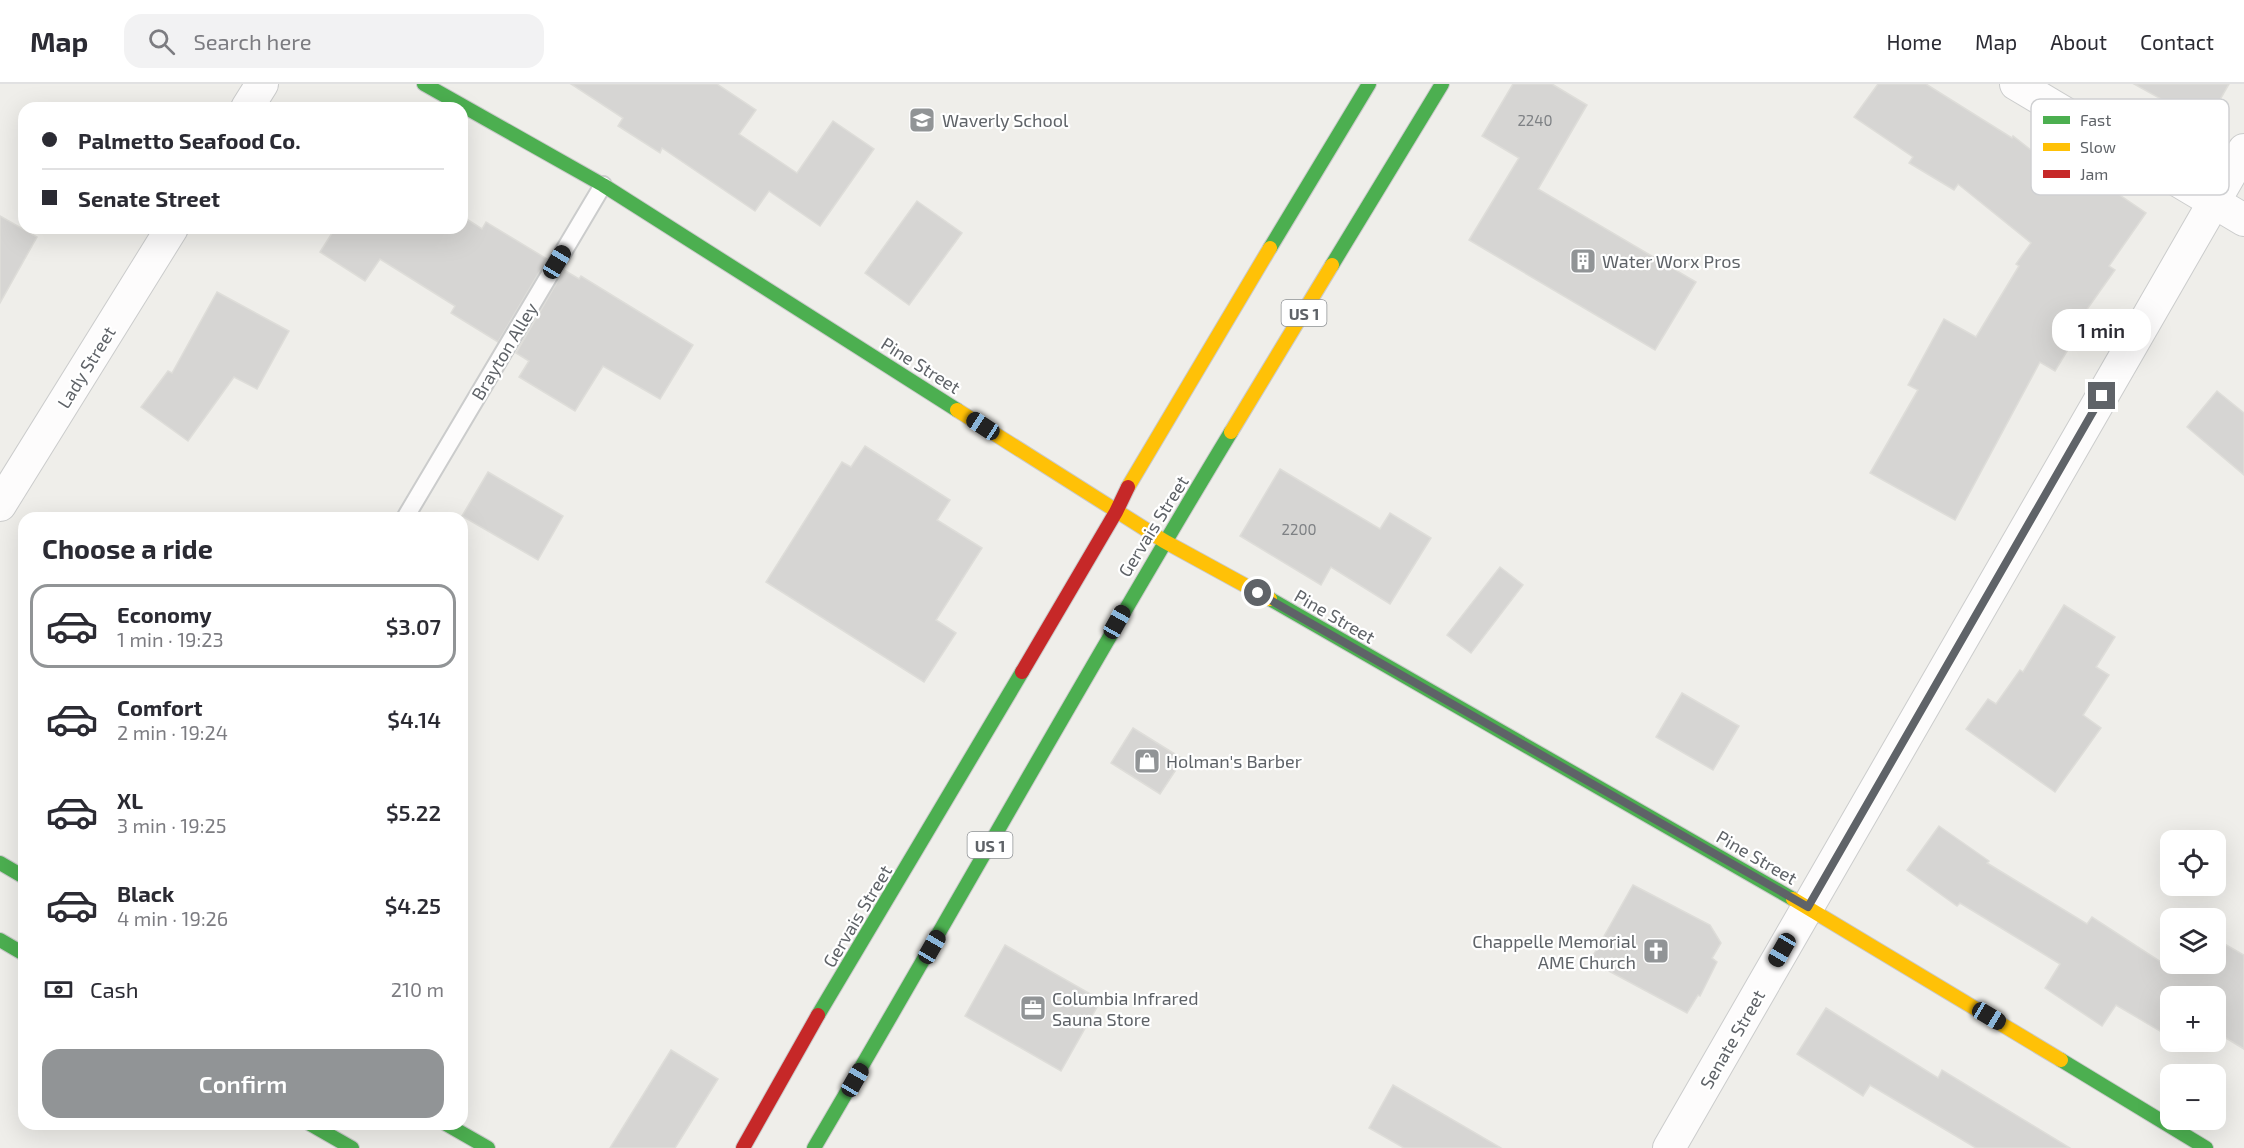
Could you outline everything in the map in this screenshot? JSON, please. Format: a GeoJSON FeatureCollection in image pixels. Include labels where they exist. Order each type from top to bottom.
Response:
{"type":"FeatureCollection","features":[{"type":"Feature","properties":{"kind":"main road","name":"Pine Street"},"geometry":{"type":"LineString","coordinates":[[424,84],[456,102]]}},
{"type":"Feature","properties":{"kind":"main road","name":"Gervais Street"},"geometry":{"type":"LineString","coordinates":[[742,1148],[801,1043],[877,919],[1116,512],[1132,478],[1369,84]]}},
{"type":"Feature","properties":{"kind":"main road","name":"Gervais Street"},"geometry":{"type":"LineString","coordinates":[[814,1148],[1164,542],[1442,84]]}},
{"type":"Feature","properties":{"kind":"main road","name":"Pine Street"},"geometry":{"type":"LineString","coordinates":[[468,109],[603,185],[1164,542],[1237,581],[1808,907],[2206,1148]]}},
{"type":"Feature","properties":{"kind":"main road"},"geometry":{"type":"LineString","coordinates":[[0,863],[18,874]]}},
{"type":"Feature","properties":{"kind":"main road"},"geometry":{"type":"LineString","coordinates":[[0,940],[18,950]]}},
{"type":"Feature","properties":{"kind":"main road"},"geometry":{"type":"LineString","coordinates":[[320,1130],[352,1148]]}},
{"type":"Feature","properties":{"kind":"main road"},"geometry":{"type":"LineString","coordinates":[[456,1130],[488,1148]]}},
{"type":"Feature","properties":{"kind":"street"},"geometry":{"type":"LineString","coordinates":[[251,102],[262,84]]}},
{"type":"Feature","properties":{"kind":"street"},"geometry":{"type":"LineString","coordinates":[[2016,84],[2041,99]]}},
{"type":"Feature","properties":{"kind":"street","name":"Senate Street"},"geometry":{"type":"LineString","coordinates":[[2229,175],[2244,150]]}},
{"type":"Feature","properties":{"kind":"street"},"geometry":{"type":"LineString","coordinates":[[2201,195],[2244,220]]}},
{"type":"Feature","properties":{"kind":"street","name":"Senate Street"},"geometry":{"type":"LineString","coordinates":[[1669,1148],[2217,195]]}},
{"type":"Feature","properties":{"kind":"street","name":"Lady Street"},"geometry":{"type":"LineString","coordinates":[[0,505],[168,234]]}},
{"type":"Feature","properties":{"kind":"lane","name":"Brayton Alley"},"geometry":{"type":"LineString","coordinates":[[409,512],[603,185]]}},
{"type":"Feature","properties":{"kind":"building"},"geometry":{"type":"Polygon","coordinates":[[[571,84],[717,84],[756,110],[739,134],[797,173],[833,121],[874,149],[820,226],[769,191],[755,211],[662,148],[660,153],[618,126],[623,118],[571,84]]]}},
{"type":"Feature","properties":{"kind":"building","name":"Water Worx Pros"},"geometry":{"type":"Polygon","coordinates":[[[1513,84],[1552,84],[1587,105],[1538,189],[1696,282],[1655,350],[1469,240],[1519,158],[1482,136],[1513,84]]]}},
{"type":"Feature","properties":{"kind":"building"},"geometry":{"type":"Polygon","coordinates":[[[1878,84],[1926,84],[2012,138],[2013,136],[2031,150],[2031,195],[2120,195],[2146,213],[2109,266],[2115,270],[2078,322],[2083,325],[2055,371],[2040,362],[1955,520],[1870,473],[1918,390],[1908,385],[1944,319],[1976,337],[2019,266],[2016,264],[2031,243],[1958,184],[1954,190],[1909,163],[1913,157],[1854,117],[1878,84]]]}},
{"type":"Feature","properties":{"kind":"building"},"geometry":{"type":"Polygon","coordinates":[[[2134,84],[2229,84],[2220,99],[2161,99],[2134,84]]]}},
{"type":"Feature","properties":{"kind":"building"},"geometry":{"type":"Polygon","coordinates":[[[917,201],[962,233],[909,305],[865,273],[917,201]]]}},
{"type":"Feature","properties":{"kind":"building"},"geometry":{"type":"Polygon","coordinates":[[[0,216],[18,226],[18,234],[32,234],[37,237],[0,303],[0,216]]]}},
{"type":"Feature","properties":{"kind":"building"},"geometry":{"type":"Polygon","coordinates":[[[468,220],[482,229],[486,222],[547,259],[498,342],[451,313],[455,306],[380,259],[365,281],[320,252],[331,234],[468,234],[468,220]]]}},
{"type":"Feature","properties":{"kind":"building"},"geometry":{"type":"Polygon","coordinates":[[[564,270],[579,279],[581,276],[693,345],[660,399],[603,366],[575,411],[519,377],[529,361],[516,353],[564,270]]]}},
{"type":"Feature","properties":{"kind":"building"},"geometry":{"type":"Polygon","coordinates":[[[217,292],[289,331],[257,389],[234,377],[188,441],[141,407],[168,371],[172,373],[217,292]]]}},
{"type":"Feature","properties":{"kind":"building"},"geometry":{"type":"Polygon","coordinates":[[[2217,391],[2244,413],[2244,475],[2187,427],[2217,391]]]}},
{"type":"Feature","properties":{"kind":"building"},"geometry":{"type":"Polygon","coordinates":[[[865,446],[950,500],[937,520],[982,548],[936,620],[956,633],[924,682],[766,582],[842,462],[851,467],[865,446]]]}},
{"type":"Feature","properties":{"kind":"building"},"geometry":{"type":"Polygon","coordinates":[[[1280,469],[1380,529],[1390,513],[1431,538],[1390,604],[1331,567],[1321,585],[1240,536],[1280,469]]]}},
{"type":"Feature","properties":{"kind":"building"},"geometry":{"type":"Polygon","coordinates":[[[488,472],[563,516],[538,560],[468,519],[468,512],[464,512],[488,472]]]}},
{"type":"Feature","properties":{"kind":"building"},"geometry":{"type":"Polygon","coordinates":[[[1500,567],[1523,585],[1471,653],[1447,635],[1500,567]]]}},
{"type":"Feature","properties":{"kind":"building"},"geometry":{"type":"Polygon","coordinates":[[[2064,605],[2115,637],[2096,667],[2109,675],[2083,715],[2101,728],[2055,792],[1966,729],[1988,699],[1996,704],[2020,670],[2023,672],[2064,605]]]}},
{"type":"Feature","properties":{"kind":"building"},"geometry":{"type":"Polygon","coordinates":[[[1682,693],[1739,726],[1713,770],[1656,737],[1682,693]]]}},
{"type":"Feature","properties":{"kind":"building","name":"Holman's Barber"},"geometry":{"type":"Polygon","coordinates":[[[1133,728],[1183,759],[1160,794],[1111,763],[1133,728]]]}},
{"type":"Feature","properties":{"kind":"building"},"geometry":{"type":"Polygon","coordinates":[[[1939,826],[1989,861],[1987,863],[2087,924],[2092,917],[2160,961],[2160,974],[2226,974],[2226,945],[2244,955],[2244,1049],[2226,1038],[2226,986],[2160,986],[2160,1031],[2116,1005],[2102,1026],[2045,988],[2060,964],[1960,903],[1957,906],[1907,870],[1939,826]]]}},
{"type":"Feature","properties":{"kind":"building","name":"Chappelle Memorial AME Church"},"geometry":{"type":"Polygon","coordinates":[[[1633,885],[1710,925],[1721,943],[1712,958],[1717,962],[1700,996],[1698,995],[1687,1013],[1590,961],[1633,885]]]}},
{"type":"Feature","properties":{"kind":"building","name":"Columbia Infrared Sauna Store"},"geometry":{"type":"Polygon","coordinates":[[[1005,945],[1101,1000],[1061,1071],[965,1016],[1005,945]]]}},
{"type":"Feature","properties":{"kind":"building"},"geometry":{"type":"Polygon","coordinates":[[[1826,1008],[1938,1078],[1942,1070],[2070,1148],[1976,1148],[1870,1085],[1863,1096],[1797,1054],[1826,1008]]]}},
{"type":"Feature","properties":{"kind":"building"},"geometry":{"type":"Polygon","coordinates":[[[671,1050],[718,1079],[675,1148],[610,1148],[671,1050]]]}},
{"type":"Feature","properties":{"kind":"building"},"geometry":{"type":"Polygon","coordinates":[[[1393,1085],[1501,1148],[1404,1148],[1369,1128],[1393,1085]]]}},
{"type":"Feature","properties":{"kind":"traffic: fast"},"geometry":{"type":"LineString","coordinates":[[424,84],[456,102]]}},
{"type":"Feature","properties":{"kind":"traffic: fast"},"geometry":{"type":"LineString","coordinates":[[1270,248],[1369,84]]}},
{"type":"Feature","properties":{"kind":"traffic: fast"},"geometry":{"type":"LineString","coordinates":[[1332,265],[1442,84]]}},
{"type":"Feature","properties":{"kind":"traffic: fast"},"geometry":{"type":"LineString","coordinates":[[468,109],[603,185],[957,410]]}},
{"type":"Feature","properties":{"kind":"traffic: fast"},"geometry":{"type":"LineString","coordinates":[[814,1148],[1125,610],[1231,432]]}},
{"type":"Feature","properties":{"kind":"traffic: fast"},"geometry":{"type":"LineString","coordinates":[[1270,599],[1793,899]]}},
{"type":"Feature","properties":{"kind":"traffic: fast"},"geometry":{"type":"LineString","coordinates":[[818,1015],[1022,672]]}},
{"type":"Feature","properties":{"kind":"traffic: fast"},"geometry":{"type":"LineString","coordinates":[[0,863],[18,874]]}},
{"type":"Feature","properties":{"kind":"traffic: fast"},"geometry":{"type":"LineString","coordinates":[[0,940],[18,950]]}},
{"type":"Feature","properties":{"kind":"traffic: fast"},"geometry":{"type":"LineString","coordinates":[[2061,1060],[2206,1148]]}},
{"type":"Feature","properties":{"kind":"traffic: fast"},"geometry":{"type":"LineString","coordinates":[[320,1130],[352,1148]]}},
{"type":"Feature","properties":{"kind":"traffic: fast"},"geometry":{"type":"LineString","coordinates":[[456,1130],[488,1148]]}},
{"type":"Feature","properties":{"kind":"traffic: slow"},"geometry":{"type":"LineString","coordinates":[[1128,487],[1270,248]]}},
{"type":"Feature","properties":{"kind":"traffic: slow"},"geometry":{"type":"LineString","coordinates":[[1231,432],[1332,265]]}},
{"type":"Feature","properties":{"kind":"traffic: slow"},"geometry":{"type":"LineString","coordinates":[[957,410],[1164,541],[1270,599]]}},
{"type":"Feature","properties":{"kind":"traffic: slow"},"geometry":{"type":"LineString","coordinates":[[1793,899],[2061,1060]]}},
{"type":"Feature","properties":{"kind":"traffic: jam"},"geometry":{"type":"LineString","coordinates":[[1022,672],[1116,512],[1128,487]]}},
{"type":"Feature","properties":{"kind":"traffic: jam"},"geometry":{"type":"LineString","coordinates":[[743,1148],[818,1015]]}},
{"type":"Feature","properties":{"kind":"place","name":"Waverly School"},"geometry":{"type":"Point","coordinates":[922,120]}},
{"type":"Feature","properties":{"kind":"place","name":"Water Worx Pros"},"geometry":{"type":"Point","coordinates":[1583,261]}},
{"type":"Feature","properties":{"kind":"place","name":"Holman's Barber"},"geometry":{"type":"Point","coordinates":[1147,761]}},
{"type":"Feature","properties":{"kind":"place","name":"Chappelle Memorial AME Church"},"geometry":{"type":"Point","coordinates":[1656,951]}},
{"type":"Feature","properties":{"kind":"place","name":"Columbia Infrared Sauna Store"},"geometry":{"type":"Point","coordinates":[1033,1008]}},
{"type":"Feature","properties":{"kind":"route"},"geometry":{"type":"LineString","coordinates":[[1258,593],[1808,907],[2102,396]]}}]}
